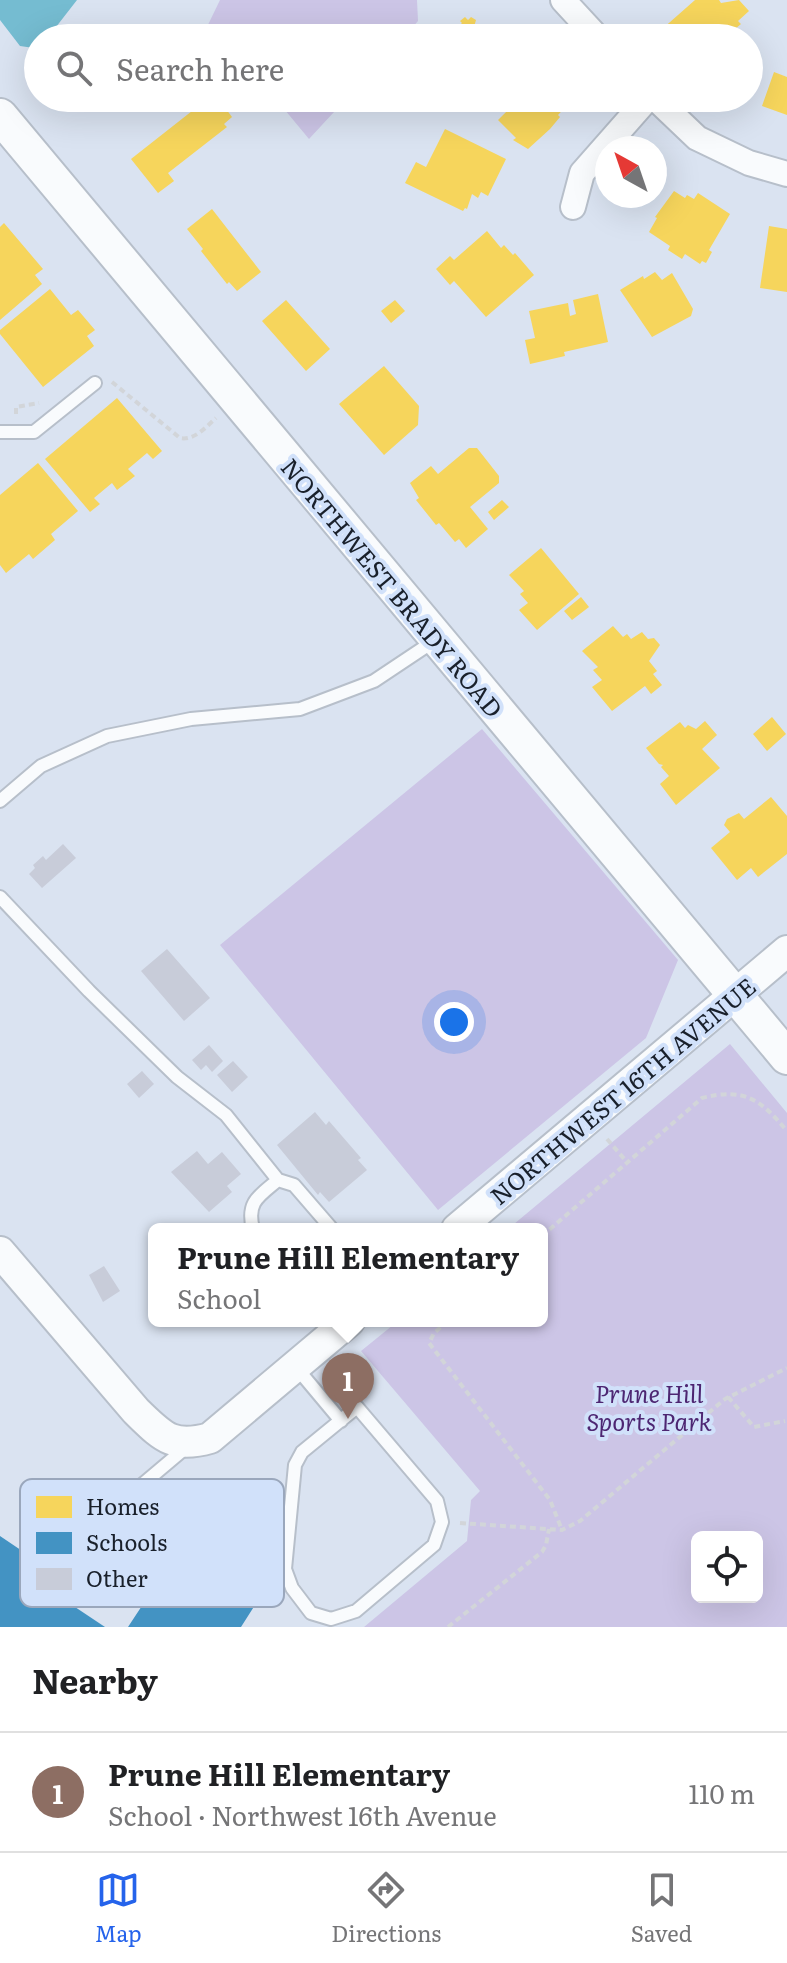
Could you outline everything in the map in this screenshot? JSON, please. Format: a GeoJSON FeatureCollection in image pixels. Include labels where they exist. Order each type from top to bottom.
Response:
{"type":"FeatureCollection","features":[{"type":"Feature","properties":{"kind":"main road","name":"NORTHWEST BRADY ROAD"},"geometry":{"type":"LineString","coordinates":[[0,116],[787,1057]]}},
{"type":"Feature","properties":{"kind":"street"},"geometry":{"type":"LineString","coordinates":[[563,0],[585,24]]}},
{"type":"Feature","properties":{"kind":"street"},"geometry":{"type":"LineString","coordinates":[[573,207],[582,173],[636,112]]}},
{"type":"Feature","properties":{"kind":"street"},"geometry":{"type":"LineString","coordinates":[[670,112],[697,138],[749,163],[787,174]]}},
{"type":"Feature","properties":{"kind":"street","name":"NORTHWEST 16TH AVENUE"},"geometry":{"type":"LineString","coordinates":[[464,1223],[787,951]]}},
{"type":"Feature","properties":{"kind":"street"},"geometry":{"type":"LineString","coordinates":[[0,1252],[146,1421],[175,1443],[201,1441],[295,1366],[333,1327]]}},
{"type":"Feature","properties":{"kind":"lane"},"geometry":{"type":"LineString","coordinates":[[0,432],[34,432],[100,380]]}},
{"type":"Feature","properties":{"kind":"lane"},"geometry":{"type":"LineString","coordinates":[[0,801],[41,766],[107,736],[191,719],[300,709],[374,681],[437,639]]}},
{"type":"Feature","properties":{"kind":"lane"},"geometry":{"type":"LineString","coordinates":[[0,897],[166,1066],[226,1115],[278,1180],[294,1185],[327,1223]]}},
{"type":"Feature","properties":{"kind":"lane"},"geometry":{"type":"LineString","coordinates":[[252,1223],[250,1215],[255,1199],[278,1180]]}},
{"type":"Feature","properties":{"kind":"lane"},"geometry":{"type":"LineString","coordinates":[[295,1366],[341,1421]]}},
{"type":"Feature","properties":{"kind":"lane"},"geometry":{"type":"LineString","coordinates":[[357,1407],[437,1501],[442,1522],[434,1545],[356,1611],[331,1619],[311,1613],[292,1588],[285,1569],[295,1465],[302,1452],[341,1421],[357,1407]]}},
{"type":"Feature","properties":{"kind":"lane"},"geometry":{"type":"LineString","coordinates":[[151,1479],[201,1441]]}},
{"type":"Feature","properties":{"kind":"path"},"geometry":{"type":"LineString","coordinates":[[100,380],[180,438],[186,439],[196,435],[238,401]]}},
{"type":"Feature","properties":{"kind":"path"},"geometry":{"type":"LineString","coordinates":[[8,418],[17,420],[16,407],[39,404],[49,395]]}},
{"type":"Feature","properties":{"kind":"path"},"geometry":{"type":"LineString","coordinates":[[548,1231],[702,1098],[715,1094],[751,1097],[765,1105],[787,1131]]}},
{"type":"Feature","properties":{"kind":"path"},"geometry":{"type":"LineString","coordinates":[[441,1327],[429,1343],[550,1500],[562,1530]]}},
{"type":"Feature","properties":{"kind":"path"},"geometry":{"type":"LineString","coordinates":[[442,1522],[562,1530],[580,1521],[728,1397],[787,1368]]}},
{"type":"Feature","properties":{"kind":"path"},"geometry":{"type":"LineString","coordinates":[[728,1397],[754,1427],[785,1421]]}},
{"type":"Feature","properties":{"kind":"path"},"geometry":{"type":"LineString","coordinates":[[448,1627],[542,1552],[549,1529]]}},
{"type":"Feature","properties":{"kind":"green space"},"geometry":{"type":"Polygon","coordinates":[[[220,0],[417,0],[418,21],[415,24],[208,24],[220,0]]]}},
{"type":"Feature","properties":{"kind":"green space"},"geometry":{"type":"Polygon","coordinates":[[[287,112],[334,112],[309,139],[287,112]]]}},
{"type":"Feature","properties":{"kind":"green space"},"geometry":{"type":"Polygon","coordinates":[[[482,729],[678,960],[646,1038],[438,1210],[220,945],[482,729]]]}},
{"type":"Feature","properties":{"kind":"green space","name":"Prune Hill Sports Park"},"geometry":{"type":"Polygon","coordinates":[[[730,1044],[787,1113],[787,1627],[364,1627],[467,1541],[471,1500],[480,1491],[361,1351],[391,1327],[548,1327],[548,1223],[515,1223],[730,1044]]]}},
{"type":"Feature","properties":{"kind":"water"},"geometry":{"type":"Polygon","coordinates":[[[0,0],[77,0],[58,24],[24,24],[24,47],[20,46],[0,20],[0,0]]]}},
{"type":"Feature","properties":{"kind":"building: Homes"},"geometry":{"type":"Polygon","coordinates":[[[695,0],[719,0],[721,3],[739,0],[749,11],[738,21],[741,24],[668,24],[695,0]]]}},
{"type":"Feature","properties":{"kind":"building: Homes"},"geometry":{"type":"Polygon","coordinates":[[[465,17],[476,20],[475,24],[461,24],[465,17]]]}},
{"type":"Feature","properties":{"kind":"building: Homes"},"geometry":{"type":"Polygon","coordinates":[[[774,72],[787,77],[787,115],[763,106],[774,72]]]}},
{"type":"Feature","properties":{"kind":"building: Homes"},"geometry":{"type":"Polygon","coordinates":[[[191,112],[228,112],[232,117],[224,124],[227,127],[168,173],[174,181],[158,193],[131,159],[191,112]]]}},
{"type":"Feature","properties":{"kind":"building: Homes"},"geometry":{"type":"Polygon","coordinates":[[[506,112],[561,112],[550,129],[528,149],[513,140],[516,138],[498,120],[506,112]]]}},
{"type":"Feature","properties":{"kind":"building: Homes"},"geometry":{"type":"Polygon","coordinates":[[[445,129],[506,159],[488,196],[481,192],[478,198],[472,194],[467,209],[463,211],[405,183],[416,162],[426,167],[445,129]]]}},
{"type":"Feature","properties":{"kind":"building: Homes"},"geometry":{"type":"Polygon","coordinates":[[[674,191],[685,198],[687,195],[694,199],[698,193],[730,214],[709,250],[712,252],[706,263],[702,261],[700,264],[685,254],[682,259],[668,250],[670,246],[649,232],[662,208],[667,208],[667,201],[674,191]]]}},
{"type":"Feature","properties":{"kind":"building: Homes"},"geometry":{"type":"Polygon","coordinates":[[[212,209],[261,272],[237,291],[229,282],[227,284],[187,229],[212,209]]]}},
{"type":"Feature","properties":{"kind":"building: Homes"},"geometry":{"type":"Polygon","coordinates":[[[4,223],[43,269],[35,275],[42,284],[0,320],[0,227],[4,223]]]}},
{"type":"Feature","properties":{"kind":"building: Homes"},"geometry":{"type":"Polygon","coordinates":[[[769,226],[787,229],[787,292],[760,288],[769,226]]]}},
{"type":"Feature","properties":{"kind":"building: Homes"},"geometry":{"type":"Polygon","coordinates":[[[487,231],[501,248],[504,245],[513,255],[515,253],[534,275],[486,317],[454,281],[450,285],[436,269],[450,256],[454,260],[487,231]]]}},
{"type":"Feature","properties":{"kind":"building: Homes"},"geometry":{"type":"Polygon","coordinates":[[[655,272],[662,280],[672,273],[693,309],[691,316],[652,337],[620,290],[655,272]]]}},
{"type":"Feature","properties":{"kind":"building: Homes"},"geometry":{"type":"Polygon","coordinates":[[[50,289],[71,315],[78,310],[95,330],[87,336],[94,346],[43,387],[0,334],[0,330],[50,289]]]}},
{"type":"Feature","properties":{"kind":"building: Homes"},"geometry":{"type":"Polygon","coordinates":[[[598,294],[608,342],[530,364],[525,340],[535,338],[529,311],[568,303],[570,316],[576,314],[573,300],[598,294]]]}},
{"type":"Feature","properties":{"kind":"building: Homes"},"geometry":{"type":"Polygon","coordinates":[[[286,300],[330,349],[306,371],[262,321],[286,300]]]}},
{"type":"Feature","properties":{"kind":"building: Homes"},"geometry":{"type":"Polygon","coordinates":[[[395,300],[405,311],[391,323],[381,311],[395,300]]]}},
{"type":"Feature","properties":{"kind":"building: Homes"},"geometry":{"type":"Polygon","coordinates":[[[384,366],[419,406],[418,425],[384,455],[339,404],[384,366]]]}},
{"type":"Feature","properties":{"kind":"building: Homes"},"geometry":{"type":"Polygon","coordinates":[[[117,398],[162,451],[153,459],[147,453],[128,469],[135,476],[117,490],[112,483],[94,498],[100,504],[90,512],[45,459],[117,398]]]}},
{"type":"Feature","properties":{"kind":"building: Homes"},"geometry":{"type":"Polygon","coordinates":[[[469,448],[477,448],[499,476],[499,483],[470,507],[488,529],[466,548],[459,539],[455,542],[439,523],[436,525],[416,500],[419,498],[410,483],[431,466],[438,474],[469,448]]]}},
{"type":"Feature","properties":{"kind":"building: Homes"},"geometry":{"type":"Polygon","coordinates":[[[38,463],[78,511],[51,534],[55,540],[33,559],[29,554],[6,573],[0,565],[0,495],[38,463]]]}},
{"type":"Feature","properties":{"kind":"building: Homes"},"geometry":{"type":"Polygon","coordinates":[[[502,500],[509,507],[494,520],[488,512],[502,500]]]}},
{"type":"Feature","properties":{"kind":"building: Homes"},"geometry":{"type":"Polygon","coordinates":[[[541,548],[579,594],[537,630],[519,610],[528,603],[520,594],[524,591],[509,575],[541,548]]]}},
{"type":"Feature","properties":{"kind":"building: Homes"},"geometry":{"type":"Polygon","coordinates":[[[581,597],[589,607],[572,620],[564,611],[581,597]]]}},
{"type":"Feature","properties":{"kind":"building: Homes"},"geometry":{"type":"Polygon","coordinates":[[[613,626],[623,637],[627,634],[631,639],[642,632],[660,645],[649,661],[657,671],[653,674],[662,685],[651,694],[645,686],[612,711],[592,687],[602,680],[593,670],[598,667],[582,651],[613,626]]]}},
{"type":"Feature","properties":{"kind":"building: Homes"},"geometry":{"type":"Polygon","coordinates":[[[772,717],[786,734],[767,751],[753,734],[772,717]]]}},
{"type":"Feature","properties":{"kind":"building: Homes"},"geometry":{"type":"Polygon","coordinates":[[[705,721],[717,735],[702,749],[720,768],[676,805],[660,784],[669,776],[646,748],[680,722],[685,728],[688,725],[696,729],[705,721]]]}},
{"type":"Feature","properties":{"kind":"building: Homes"},"geometry":{"type":"Polygon","coordinates":[[[771,797],[787,816],[787,854],[758,877],[751,868],[737,880],[711,848],[730,832],[724,825],[727,819],[739,813],[744,819],[771,797]]]}},
{"type":"Feature","properties":{"kind":"building: Schools"},"geometry":{"type":"Polygon","coordinates":[[[0,1536],[20,1550],[20,1607],[75,1607],[105,1627],[0,1627],[0,1536]]]}},
{"type":"Feature","properties":{"kind":"building: Schools"},"geometry":{"type":"Polygon","coordinates":[[[141,1607],[254,1607],[241,1627],[128,1627],[141,1607]]]}},
{"type":"Feature","properties":{"kind":"building: Other"},"geometry":{"type":"Polygon","coordinates":[[[63,844],[76,858],[42,888],[29,874],[35,868],[33,865],[43,856],[46,860],[63,844]]]}},
{"type":"Feature","properties":{"kind":"building: Other"},"geometry":{"type":"Polygon","coordinates":[[[167,949],[210,998],[184,1021],[141,971],[167,949]]]}},
{"type":"Feature","properties":{"kind":"building: Other"},"geometry":{"type":"Polygon","coordinates":[[[209,1045],[223,1061],[212,1072],[206,1065],[201,1070],[192,1060],[209,1045]]]}},
{"type":"Feature","properties":{"kind":"building: Other"},"geometry":{"type":"Polygon","coordinates":[[[233,1061],[248,1077],[232,1092],[217,1075],[233,1061]]]}},
{"type":"Feature","properties":{"kind":"building: Other"},"geometry":{"type":"Polygon","coordinates":[[[142,1071],[154,1084],[139,1098],[127,1084],[142,1071]]]}},
{"type":"Feature","properties":{"kind":"building: Other"},"geometry":{"type":"Polygon","coordinates":[[[315,1112],[326,1125],[329,1121],[361,1158],[358,1160],[367,1170],[329,1202],[320,1192],[318,1195],[277,1145],[315,1112]]]}},
{"type":"Feature","properties":{"kind":"building: Other"},"geometry":{"type":"Polygon","coordinates":[[[197,1151],[208,1164],[222,1152],[241,1174],[227,1186],[232,1192],[209,1212],[171,1172],[197,1151]]]}},
{"type":"Feature","properties":{"kind":"building: Other"},"geometry":{"type":"Polygon","coordinates":[[[104,1266],[120,1291],[103,1302],[89,1275],[104,1266]]]}},
{"type":"Feature","properties":{"kind":"place","name":"Prune Hill Elementary"},"geometry":{"type":"Point","coordinates":[348,1419]}}]}
